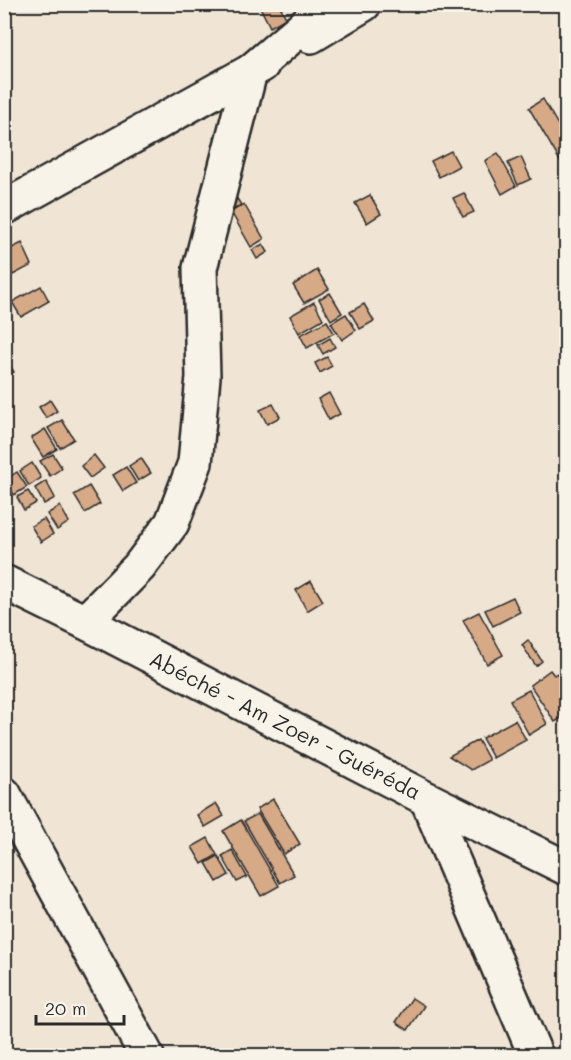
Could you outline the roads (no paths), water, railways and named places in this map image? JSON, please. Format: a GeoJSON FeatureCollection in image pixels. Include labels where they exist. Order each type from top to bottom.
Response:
{"type":"FeatureCollection","features":[{"type":"Feature","properties":{"kind":"street"},"geometry":{"type":"LineString","coordinates":[[85,622],[140,567],[172,523],[195,463],[203,376],[200,268],[250,72],[329,4]]}},
{"type":"Feature","properties":{"kind":"street"},"geometry":{"type":"LineString","coordinates":[[4,208],[250,72],[364,4]]}},
{"type":"Feature","properties":{"kind":"street","name":"Abéché - Am Zoer - Guéréda"},"geometry":{"type":"LineString","coordinates":[[4,582],[427,799],[567,868]]}},
{"type":"Feature","properties":{"kind":"street"},"geometry":{"type":"LineString","coordinates":[[4,794],[147,1056]]}},
{"type":"Feature","properties":{"kind":"street"},"geometry":{"type":"LineString","coordinates":[[427,799],[536,1056]]}}]}
